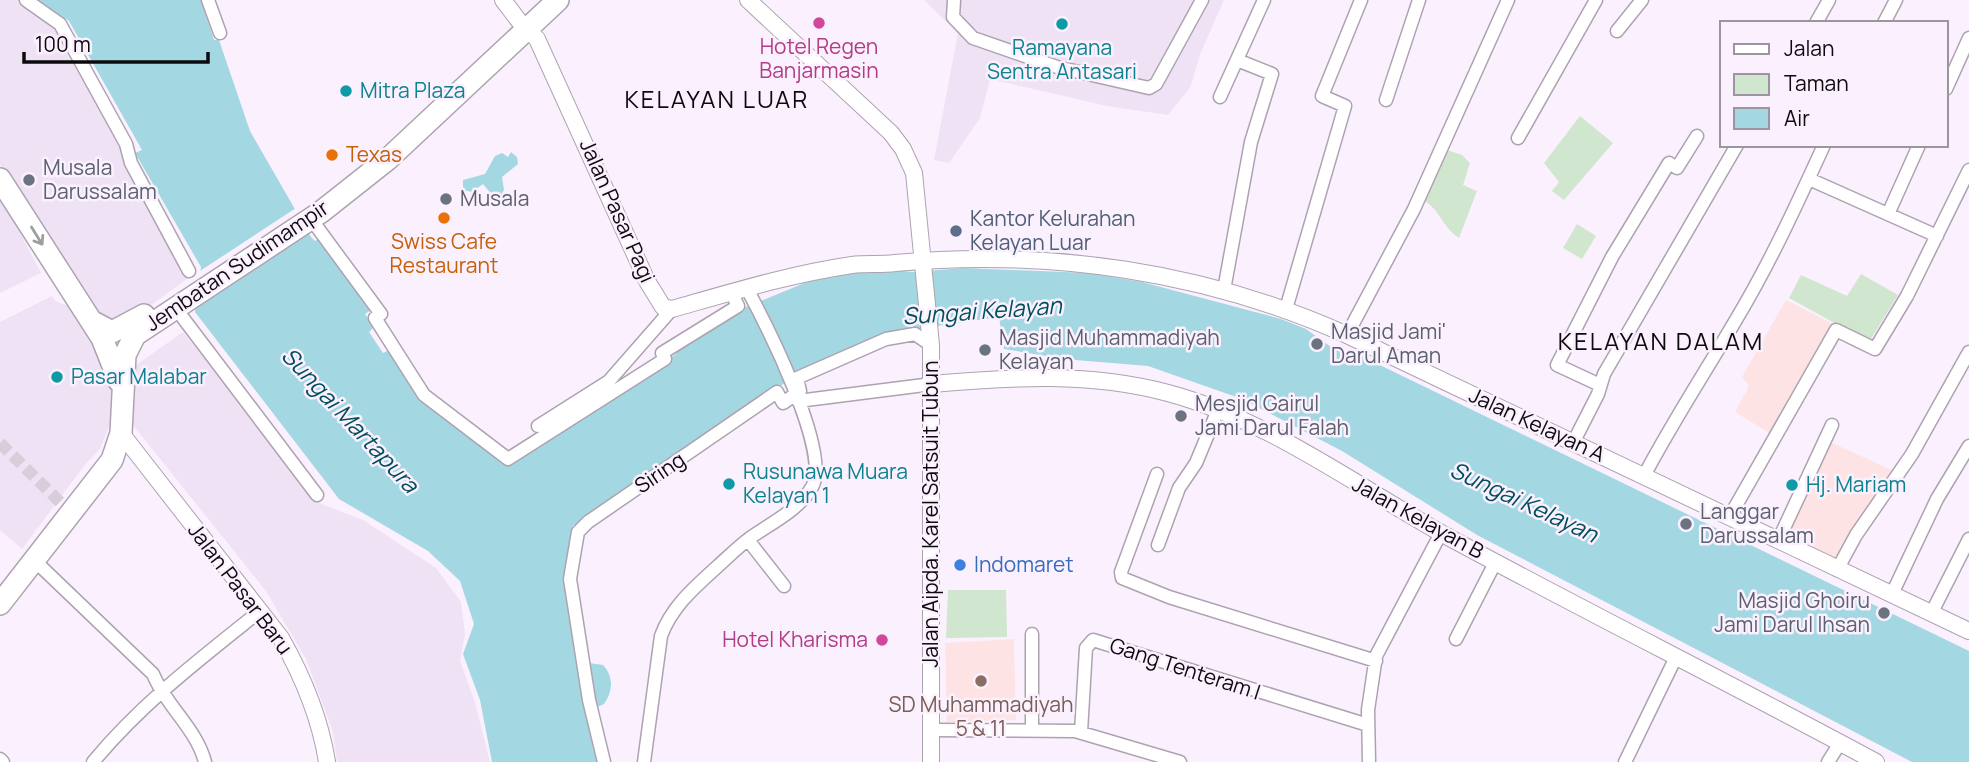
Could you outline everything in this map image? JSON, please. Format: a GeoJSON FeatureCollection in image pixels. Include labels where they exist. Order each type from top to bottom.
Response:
{"type":"FeatureCollection","features":[{"type":"Feature","properties":{"kind":"highway"},"geometry":{"type":"LineString","coordinates":[[523,26],[540,0]]}},
{"type":"Feature","properties":{"kind":"highway"},"geometry":{"type":"LineString","coordinates":[[523,26],[558,0]]}},
{"type":"Feature","properties":{"kind":"highway","name":"Jembatan Sudimampir"},"geometry":{"type":"LineString","coordinates":[[133,329],[336,193],[384,154],[523,26]]}},
{"type":"Feature","properties":{"kind":"highway"},"geometry":{"type":"LineString","coordinates":[[0,178],[112,357],[122,398]]}},
{"type":"Feature","properties":{"kind":"highway"},"geometry":{"type":"LineString","coordinates":[[0,604],[68,510],[108,467],[121,433],[124,355],[133,329],[112,332],[91,321]]}},
{"type":"Feature","properties":{"kind":"street"},"geometry":{"type":"LineString","coordinates":[[26,0],[60,24],[126,144],[131,163],[189,271]]}},
{"type":"Feature","properties":{"kind":"street"},"geometry":{"type":"LineString","coordinates":[[208,0],[220,33]]}},
{"type":"Feature","properties":{"kind":"street","name":"Jalan Pasar Pagi"},"geometry":{"type":"LineString","coordinates":[[502,0],[537,40],[647,281],[663,307],[671,309]]}},
{"type":"Feature","properties":{"kind":"street","name":"Jalan Aipda. Karel Satsuit Tubun"},"geometry":{"type":"LineString","coordinates":[[748,0],[891,133],[903,149],[914,173],[921,259],[926,281],[932,384],[931,762]]}},
{"type":"Feature","properties":{"kind":"street"},"geometry":{"type":"LineString","coordinates":[[954,0],[953,17],[974,38],[1057,67],[1149,88],[1162,73],[1202,0]]}},
{"type":"Feature","properties":{"kind":"street"},"geometry":{"type":"LineString","coordinates":[[1220,97],[1264,0]]}},
{"type":"Feature","properties":{"kind":"street"},"geometry":{"type":"LineString","coordinates":[[1286,309],[1345,106],[1322,96],[1360,0]]}},
{"type":"Feature","properties":{"kind":"street"},"geometry":{"type":"LineString","coordinates":[[1386,100],[1419,0]]}},
{"type":"Feature","properties":{"kind":"street"},"geometry":{"type":"LineString","coordinates":[[1347,335],[1414,209],[1508,0]]}},
{"type":"Feature","properties":{"kind":"street"},"geometry":{"type":"LineString","coordinates":[[1518,138],[1595,0]]}},
{"type":"Feature","properties":{"kind":"street"},"geometry":{"type":"LineString","coordinates":[[1617,31],[1642,0]]}},
{"type":"Feature","properties":{"kind":"street"},"geometry":{"type":"LineString","coordinates":[[1817,21],[1829,0]]}},
{"type":"Feature","properties":{"kind":"street"},"geometry":{"type":"LineString","coordinates":[[1885,21],[1896,0]]}},
{"type":"Feature","properties":{"kind":"street"},"geometry":{"type":"LineString","coordinates":[[1948,85],[1969,38]]}},
{"type":"Feature","properties":{"kind":"street"},"geometry":{"type":"LineString","coordinates":[[1224,290],[1251,142],[1272,74],[1237,60]]}},
{"type":"Feature","properties":{"kind":"street"},"geometry":{"type":"LineString","coordinates":[[1600,386],[1557,365],[1628,229],[1669,163],[1677,168],[1697,136]]}},
{"type":"Feature","properties":{"kind":"street"},"geometry":{"type":"LineString","coordinates":[[1574,441],[1600,386],[1664,267],[1736,147]]}},
{"type":"Feature","properties":{"kind":"street"},"geometry":{"type":"LineString","coordinates":[[1644,475],[1683,402],[1737,318],[1823,147]]}},
{"type":"Feature","properties":{"kind":"street"},"geometry":{"type":"LineString","coordinates":[[1889,212],[1918,147]]}},
{"type":"Feature","properties":{"kind":"street"},"geometry":{"type":"LineString","coordinates":[[1730,516],[1836,330],[1875,349],[1907,296],[1969,170]]}},
{"type":"Feature","properties":{"kind":"street"},"geometry":{"type":"LineString","coordinates":[[1809,179],[1889,212],[1937,236]]}},
{"type":"Feature","properties":{"kind":"street"},"geometry":{"type":"LineString","coordinates":[[317,227],[381,314],[375,318],[417,387],[436,406],[508,459],[665,359],[662,353],[738,306],[742,290]]}},
{"type":"Feature","properties":{"kind":"street"},"geometry":{"type":"LineString","coordinates":[[538,426],[609,381],[671,309],[844,266],[921,259]]}},
{"type":"Feature","properties":{"kind":"street","name":"Jalan Kelayan A"},"geometry":{"type":"LineString","coordinates":[[921,259],[1034,260],[1100,265],[1224,290],[1286,309],[1347,335],[1531,424],[1574,441],[1837,570],[1969,631]]}},
{"type":"Feature","properties":{"kind":"street"},"geometry":{"type":"LineString","coordinates":[[644,762],[661,636],[668,617],[748,540],[796,506],[812,487],[816,476],[813,442],[795,394],[742,290]]}},
{"type":"Feature","properties":{"kind":"street"},"geometry":{"type":"LineString","coordinates":[[183,318],[317,495]]}},
{"type":"Feature","properties":{"kind":"street"},"geometry":{"type":"LineString","coordinates":[[795,394],[800,391],[797,378],[886,339],[915,334],[930,340]]}},
{"type":"Feature","properties":{"kind":"street"},"geometry":{"type":"LineString","coordinates":[[1837,570],[1856,535],[1912,454],[1969,352]]}},
{"type":"Feature","properties":{"kind":"street","name":"Jalan Kelayan B"},"geometry":{"type":"LineString","coordinates":[[932,384],[1054,376],[1097,380],[1170,393],[1218,410],[1258,426],[1441,533],[1877,762]]}},
{"type":"Feature","properties":{"kind":"street"},"geometry":{"type":"LineString","coordinates":[[795,394],[932,384]]}},
{"type":"Feature","properties":{"kind":"street","name":"Siring"},"geometry":{"type":"LineString","coordinates":[[604,762],[592,711],[570,579],[578,532],[588,522],[777,392],[783,403],[795,394]]}},
{"type":"Feature","properties":{"kind":"street"},"geometry":{"type":"LineString","coordinates":[[1158,545],[1179,488],[1196,463],[1218,410]]}},
{"type":"Feature","properties":{"kind":"street"},"geometry":{"type":"LineString","coordinates":[[1778,541],[1832,425]]}},
{"type":"Feature","properties":{"kind":"street","name":"Jalan Pasar Baru"},"geometry":{"type":"LineString","coordinates":[[121,433],[281,638],[301,673],[322,732],[327,762]]}},
{"type":"Feature","properties":{"kind":"street"},"geometry":{"type":"LineString","coordinates":[[1892,594],[1937,499],[1969,446]]}},
{"type":"Feature","properties":{"kind":"street"},"geometry":{"type":"LineString","coordinates":[[1157,474],[1121,572],[1122,578],[1169,597],[1376,661]]}},
{"type":"Feature","properties":{"kind":"street"},"geometry":{"type":"LineString","coordinates":[[1369,762],[1368,725],[1376,661],[1441,533]]}},
{"type":"Feature","properties":{"kind":"street"},"geometry":{"type":"LineString","coordinates":[[1932,612],[1969,539]]}},
{"type":"Feature","properties":{"kind":"street"},"geometry":{"type":"LineString","coordinates":[[748,540],[784,586]]}},
{"type":"Feature","properties":{"kind":"street"},"geometry":{"type":"LineString","coordinates":[[34,560],[153,674],[160,691],[196,738],[205,762]]}},
{"type":"Feature","properties":{"kind":"street"},"geometry":{"type":"LineString","coordinates":[[1455,639],[1496,561]]}},
{"type":"Feature","properties":{"kind":"street"},"geometry":{"type":"LineString","coordinates":[[93,762],[125,723],[160,691],[260,611]]}},
{"type":"Feature","properties":{"kind":"street"},"geometry":{"type":"LineString","coordinates":[[1032,635],[1032,729]]}},
{"type":"Feature","properties":{"kind":"street","name":"Gang Tenteram I"},"geometry":{"type":"LineString","coordinates":[[1081,732],[1086,648],[1093,640],[1368,725]]}},
{"type":"Feature","properties":{"kind":"street"},"geometry":{"type":"LineString","coordinates":[[1625,762],[1676,657]]}},
{"type":"Feature","properties":{"kind":"street"},"geometry":{"type":"LineString","coordinates":[[932,730],[1032,729],[1081,732],[1180,762]]}},
{"type":"Feature","properties":{"kind":"street"},"geometry":{"type":"LineString","coordinates":[[1828,762],[1840,743]]}},
{"type":"Feature","properties":{"kind":"shaded area"},"geometry":{"type":"Polygon","coordinates":[[[0,0],[21,0],[55,23],[124,146],[130,166],[188,278],[127,323],[98,321],[0,165],[0,0]]]}},
{"type":"Feature","properties":{"kind":"shaded area"},"geometry":{"type":"Polygon","coordinates":[[[924,0],[1224,0],[1201,52],[1190,88],[1168,115],[1107,106],[990,79],[980,118],[949,163],[934,160],[958,33],[924,0]]]}},
{"type":"Feature","properties":{"kind":"shaded area"},"geometry":{"type":"Polygon","coordinates":[[[0,193],[41,273],[0,293],[0,193]]]}},
{"type":"Feature","properties":{"kind":"shaded area"},"geometry":{"type":"Polygon","coordinates":[[[52,296],[55,301],[77,309],[111,378],[113,417],[100,449],[87,462],[22,549],[0,530],[0,322],[52,296]]]}},
{"type":"Feature","properties":{"kind":"shaded area"},"geometry":{"type":"Polygon","coordinates":[[[1786,300],[1839,327],[1776,437],[1735,412],[1749,386],[1742,377],[1786,300]]]}},
{"type":"Feature","properties":{"kind":"shaded area"},"geometry":{"type":"Polygon","coordinates":[[[183,332],[319,503],[363,520],[436,568],[461,602],[465,634],[460,661],[475,702],[490,762],[337,762],[333,732],[306,659],[266,591],[133,425],[136,365],[183,332]]]}},
{"type":"Feature","properties":{"kind":"shaded area"},"geometry":{"type":"Polygon","coordinates":[[[1828,441],[1894,471],[1836,566],[1784,537],[1828,441]]]}},
{"type":"Feature","properties":{"kind":"shaded area","name":"SD Muhammadiyah 5 & 11"},"geometry":{"type":"Polygon","coordinates":[[[1014,639],[1016,720],[947,722],[945,643],[1014,639]]]}},
{"type":"Feature","properties":{"kind":"green space"},"geometry":{"type":"Polygon","coordinates":[[[1580,116],[1613,143],[1564,200],[1552,191],[1559,182],[1544,163],[1580,116]]]}},
{"type":"Feature","properties":{"kind":"green space"},"geometry":{"type":"Polygon","coordinates":[[[1444,149],[1462,155],[1470,163],[1463,185],[1477,191],[1459,238],[1432,207],[1421,199],[1444,149]]]}},
{"type":"Feature","properties":{"kind":"green space"},"geometry":{"type":"Polygon","coordinates":[[[1577,224],[1596,236],[1582,259],[1563,248],[1577,224]]]}},
{"type":"Feature","properties":{"kind":"green space"},"geometry":{"type":"Polygon","coordinates":[[[1861,274],[1898,295],[1869,342],[1789,298],[1801,275],[1847,296],[1861,274]]]}},
{"type":"Feature","properties":{"kind":"green space"},"geometry":{"type":"Polygon","coordinates":[[[948,590],[1006,590],[1007,637],[946,638],[948,590]]]}},
{"type":"Feature","properties":{"kind":"water"},"geometry":{"type":"Polygon","coordinates":[[[38,0],[201,0],[214,40],[219,40],[250,131],[311,237],[315,241],[320,238],[371,310],[365,314],[374,327],[369,332],[383,353],[391,349],[424,401],[506,464],[676,354],[674,349],[729,314],[819,277],[883,269],[914,272],[963,268],[1088,273],[1142,282],[1281,319],[1306,329],[1331,347],[1353,352],[1969,651],[1969,762],[1912,762],[1477,535],[1342,451],[1242,399],[1148,366],[1063,359],[1004,349],[999,317],[895,332],[795,376],[578,525],[573,525],[566,576],[563,576],[577,649],[575,661],[603,665],[611,679],[611,689],[604,704],[587,712],[593,749],[599,762],[492,762],[480,700],[463,654],[474,624],[460,581],[428,551],[339,499],[195,312],[201,267],[135,153],[142,150],[69,21],[38,0]]]}},
{"type":"Feature","properties":{"kind":"water"},"geometry":{"type":"Polygon","coordinates":[[[511,152],[517,157],[518,164],[502,177],[504,190],[501,195],[492,195],[483,184],[472,192],[463,190],[463,180],[485,174],[495,156],[502,153],[508,157],[511,152]]]}},
{"type":"Feature","properties":{"kind":"pier"},"geometry":{"type":"Polygon","coordinates":[[[299,206],[310,228],[193,306],[197,273],[299,206]]]}},
{"type":"Feature","properties":{"kind":"tunnel"},"geometry":{"type":"LineString","coordinates":[[0,443],[65,507]]}},
{"type":"Feature","properties":{"kind":"place","name":"Hotel Regen Banjarmasin"},"geometry":{"type":"Point","coordinates":[819,23]}},
{"type":"Feature","properties":{"kind":"place","name":"Ramayana Sentra Antasari"},"geometry":{"type":"Point","coordinates":[1062,24]}},
{"type":"Feature","properties":{"kind":"place","name":"Mitra Plaza"},"geometry":{"type":"Point","coordinates":[346,91]}},
{"type":"Feature","properties":{"kind":"place","name":"Texas"},"geometry":{"type":"Point","coordinates":[332,155]}},
{"type":"Feature","properties":{"kind":"place","name":"Musala Darussalam"},"geometry":{"type":"Point","coordinates":[29,180]}},
{"type":"Feature","properties":{"kind":"place","name":"Musala"},"geometry":{"type":"Point","coordinates":[446,199]}},
{"type":"Feature","properties":{"kind":"place","name":"Swiss Cafe Restaurant"},"geometry":{"type":"Point","coordinates":[444,218]}},
{"type":"Feature","properties":{"kind":"place","name":"Kantor Kelurahan Kelayan Luar"},"geometry":{"type":"Point","coordinates":[956,231]}},
{"type":"Feature","properties":{"kind":"place","name":"Masjid Jami' Darul Aman"},"geometry":{"type":"Point","coordinates":[1317,344]}},
{"type":"Feature","properties":{"kind":"place","name":"Masjid Muhammadiyah Kelayan"},"geometry":{"type":"Point","coordinates":[985,350]}},
{"type":"Feature","properties":{"kind":"place","name":"Pasar Malabar"},"geometry":{"type":"Point","coordinates":[57,377]}},
{"type":"Feature","properties":{"kind":"place","name":"Mesjid Gairul Jami Darul Falah"},"geometry":{"type":"Point","coordinates":[1181,416]}},
{"type":"Feature","properties":{"kind":"place","name":"Rusunawa Muara Kelayan 1"},"geometry":{"type":"Point","coordinates":[729,484]}},
{"type":"Feature","properties":{"kind":"place","name":"Hj. Mariam"},"geometry":{"type":"Point","coordinates":[1792,485]}},
{"type":"Feature","properties":{"kind":"place","name":"Langgar Darussalam"},"geometry":{"type":"Point","coordinates":[1686,524]}},
{"type":"Feature","properties":{"kind":"place","name":"Indomaret"},"geometry":{"type":"Point","coordinates":[960,565]}},
{"type":"Feature","properties":{"kind":"place","name":"Masjid Ghoiru Jami Darul Ihsan"},"geometry":{"type":"Point","coordinates":[1884,613]}},
{"type":"Feature","properties":{"kind":"place","name":"Hotel Kharisma"},"geometry":{"type":"Point","coordinates":[882,640]}},
{"type":"Feature","properties":{"kind":"place","name":"SD Muhammadiyah 5 & 11"},"geometry":{"type":"Point","coordinates":[981,681]}},
{"type":"Feature","properties":{"kind":"district","name":"KELAYAN LUAR"},"geometry":{"type":"Point","coordinates":[717,100]}},
{"type":"Feature","properties":{"kind":"district","name":"KELAYAN DALAM"},"geometry":{"type":"Point","coordinates":[1661,342]}},
{"type":"Feature","properties":{"kind":"water label","name":"Sungai Kelayan"},"geometry":{"type":"Point","coordinates":[982,311]}},
{"type":"Feature","properties":{"kind":"water label","name":"Sungai Martapura"},"geometry":{"type":"Point","coordinates":[350,420]}},
{"type":"Feature","properties":{"kind":"water label","name":"Sungai Kelayan"},"geometry":{"type":"Point","coordinates":[1524,502]}}]}
